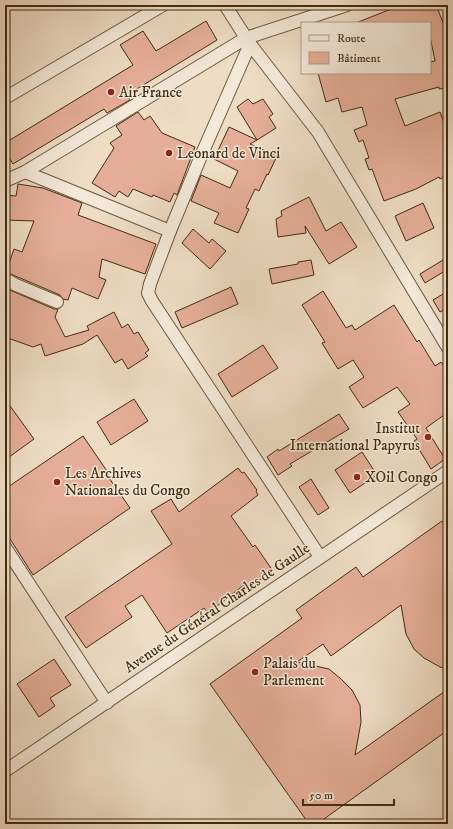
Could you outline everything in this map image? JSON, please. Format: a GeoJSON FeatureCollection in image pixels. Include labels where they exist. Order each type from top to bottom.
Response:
{"type":"FeatureCollection","features":[{"type":"Feature","properties":{"kind":"street"},"geometry":{"type":"LineString","coordinates":[[5,98],[163,5]]}},
{"type":"Feature","properties":{"kind":"street"},"geometry":{"type":"LineString","coordinates":[[225,5],[248,41],[318,132],[448,348]]}},
{"type":"Feature","properties":{"kind":"street"},"geometry":{"type":"LineString","coordinates":[[5,181],[25,172],[248,41],[346,5]]}},
{"type":"Feature","properties":{"kind":"street"},"geometry":{"type":"LineString","coordinates":[[248,41],[170,230],[148,293],[320,558]]}},
{"type":"Feature","properties":{"kind":"street"},"geometry":{"type":"LineString","coordinates":[[25,172],[170,230]]}},
{"type":"Feature","properties":{"kind":"street"},"geometry":{"type":"LineString","coordinates":[[5,279],[57,302]]}},
{"type":"Feature","properties":{"kind":"street","name":"Avenue du Général Charles de Gaulle"},"geometry":{"type":"LineString","coordinates":[[5,771],[448,471]]}},
{"type":"Feature","properties":{"kind":"street"},"geometry":{"type":"LineString","coordinates":[[5,547],[107,703]]}},
{"type":"Feature","properties":{"kind":"building"},"geometry":{"type":"Polygon","coordinates":[[[401,5],[436,5],[448,35],[448,58],[444,61],[448,88],[439,89],[439,87],[395,99],[405,126],[440,112],[448,134],[448,175],[440,179],[439,177],[416,189],[384,201],[372,169],[369,170],[365,159],[369,158],[363,140],[359,142],[354,130],[367,125],[362,107],[342,112],[338,98],[326,102],[318,74],[431,74],[431,62],[435,61],[431,41],[431,22],[358,22],[401,5]]]}},
{"type":"Feature","properties":{"kind":"building","name":"Air France"},"geometry":{"type":"Polygon","coordinates":[[[206,21],[217,40],[127,95],[130,100],[107,113],[104,109],[13,164],[5,151],[5,143],[133,65],[120,45],[143,31],[156,51],[206,21]]]}},
{"type":"Feature","properties":{"kind":"building"},"geometry":{"type":"Polygon","coordinates":[[[248,99],[253,104],[263,99],[273,114],[269,117],[276,128],[257,140],[237,107],[248,99]]]}},
{"type":"Feature","properties":{"kind":"building"},"geometry":{"type":"Polygon","coordinates":[[[138,112],[144,120],[150,116],[162,133],[195,147],[177,195],[174,193],[170,202],[153,195],[152,197],[133,189],[128,197],[119,191],[115,197],[92,183],[114,148],[110,143],[122,135],[116,126],[138,112]]]}},
{"type":"Feature","properties":{"kind":"building"},"geometry":{"type":"Polygon","coordinates":[[[229,127],[257,140],[250,144],[277,156],[259,191],[255,189],[246,208],[249,209],[238,233],[214,223],[219,213],[191,201],[201,175],[230,188],[238,171],[214,159],[229,127]]]}},
{"type":"Feature","properties":{"kind":"building"},"geometry":{"type":"Polygon","coordinates":[[[18,184],[43,188],[82,203],[78,215],[156,244],[145,274],[102,259],[99,277],[106,280],[98,299],[72,288],[68,300],[63,299],[60,295],[6,272],[14,249],[22,252],[34,221],[5,220],[5,195],[16,196],[18,184]]]}},
{"type":"Feature","properties":{"kind":"building"},"geometry":{"type":"Polygon","coordinates":[[[309,197],[326,231],[341,222],[357,247],[329,264],[305,226],[306,233],[278,237],[276,219],[282,216],[281,211],[309,197]]]}},
{"type":"Feature","properties":{"kind":"building"},"geometry":{"type":"Polygon","coordinates":[[[423,203],[434,228],[406,241],[395,216],[423,203]]]}},
{"type":"Feature","properties":{"kind":"building"},"geometry":{"type":"Polygon","coordinates":[[[193,229],[209,243],[212,239],[226,251],[210,269],[182,243],[193,229]]]}},
{"type":"Feature","properties":{"kind":"building"},"geometry":{"type":"Polygon","coordinates":[[[448,257],[448,269],[425,283],[420,274],[448,257]]]}},
{"type":"Feature","properties":{"kind":"building"},"geometry":{"type":"Polygon","coordinates":[[[311,260],[314,275],[272,284],[269,269],[311,260]]]}},
{"type":"Feature","properties":{"kind":"building"},"geometry":{"type":"Polygon","coordinates":[[[231,287],[238,304],[182,328],[175,312],[231,287]]]}},
{"type":"Feature","properties":{"kind":"building"},"geometry":{"type":"Polygon","coordinates":[[[5,288],[54,309],[58,309],[55,317],[65,337],[89,330],[87,326],[114,312],[122,328],[128,324],[134,334],[138,332],[149,350],[145,353],[148,356],[128,369],[122,359],[115,363],[97,335],[83,344],[45,356],[41,344],[33,347],[5,337],[5,288]]]}},
{"type":"Feature","properties":{"kind":"building"},"geometry":{"type":"Polygon","coordinates":[[[323,291],[346,328],[352,325],[355,330],[394,305],[417,342],[419,340],[435,366],[441,362],[448,372],[448,412],[426,428],[445,459],[431,469],[414,441],[417,439],[398,412],[410,404],[397,387],[363,408],[349,387],[364,377],[353,360],[338,369],[322,343],[325,342],[302,305],[323,291]]]}},
{"type":"Feature","properties":{"kind":"building"},"geometry":{"type":"Polygon","coordinates":[[[448,291],[448,308],[440,312],[433,300],[448,291]]]}},
{"type":"Feature","properties":{"kind":"building"},"geometry":{"type":"Polygon","coordinates":[[[263,345],[278,368],[232,397],[218,374],[263,345]]]}},
{"type":"Feature","properties":{"kind":"building"},"geometry":{"type":"Polygon","coordinates":[[[5,399],[34,439],[5,460],[5,399]]]}},
{"type":"Feature","properties":{"kind":"building"},"geometry":{"type":"Polygon","coordinates":[[[134,399],[148,421],[111,445],[97,422],[134,399]]]}},
{"type":"Feature","properties":{"kind":"building"},"geometry":{"type":"Polygon","coordinates":[[[339,414],[349,429],[290,464],[292,466],[278,475],[267,457],[278,449],[279,451],[339,414]]]}},
{"type":"Feature","properties":{"kind":"building"},"geometry":{"type":"Polygon","coordinates":[[[83,436],[109,474],[107,475],[130,508],[33,575],[5,531],[5,489],[83,436]]]}},
{"type":"Feature","properties":{"kind":"building"},"geometry":{"type":"Polygon","coordinates":[[[362,452],[377,475],[350,493],[335,470],[362,452]]]}},
{"type":"Feature","properties":{"kind":"building"},"geometry":{"type":"Polygon","coordinates":[[[238,468],[242,473],[244,472],[257,490],[258,495],[231,516],[253,547],[255,545],[273,571],[247,589],[244,585],[208,613],[204,608],[167,633],[142,595],[125,606],[132,617],[86,648],[65,617],[172,544],[151,511],[171,499],[179,512],[238,468]]]}},
{"type":"Feature","properties":{"kind":"building"},"geometry":{"type":"Polygon","coordinates":[[[311,479],[329,508],[318,515],[299,487],[311,479]]]}},
{"type":"Feature","properties":{"kind":"building","name":"Palais du Parlement"},"geometry":{"type":"Polygon","coordinates":[[[442,521],[448,529],[448,669],[440,667],[424,658],[414,649],[406,634],[401,605],[331,656],[323,644],[297,662],[329,669],[352,690],[360,705],[361,722],[355,755],[448,689],[448,730],[317,824],[309,824],[210,684],[302,618],[296,610],[356,567],[363,577],[442,521]]]}},
{"type":"Feature","properties":{"kind":"building"},"geometry":{"type":"Polygon","coordinates":[[[54,659],[71,685],[50,698],[55,706],[39,717],[17,684],[54,659]]]}},
{"type":"Feature","properties":{"kind":"place","name":"Air France"},"geometry":{"type":"Point","coordinates":[111,92]}},
{"type":"Feature","properties":{"kind":"place","name":"Leonard de Vinci"},"geometry":{"type":"Point","coordinates":[169,153]}},
{"type":"Feature","properties":{"kind":"place","name":"Institut International Papyrus"},"geometry":{"type":"Point","coordinates":[428,437]}},
{"type":"Feature","properties":{"kind":"place","name":"XOil Congo"},"geometry":{"type":"Point","coordinates":[357,477]}},
{"type":"Feature","properties":{"kind":"place","name":"Les Archives Nationales du Congo"},"geometry":{"type":"Point","coordinates":[57,482]}},
{"type":"Feature","properties":{"kind":"place","name":"Palais du Parlement"},"geometry":{"type":"Point","coordinates":[255,672]}}]}
